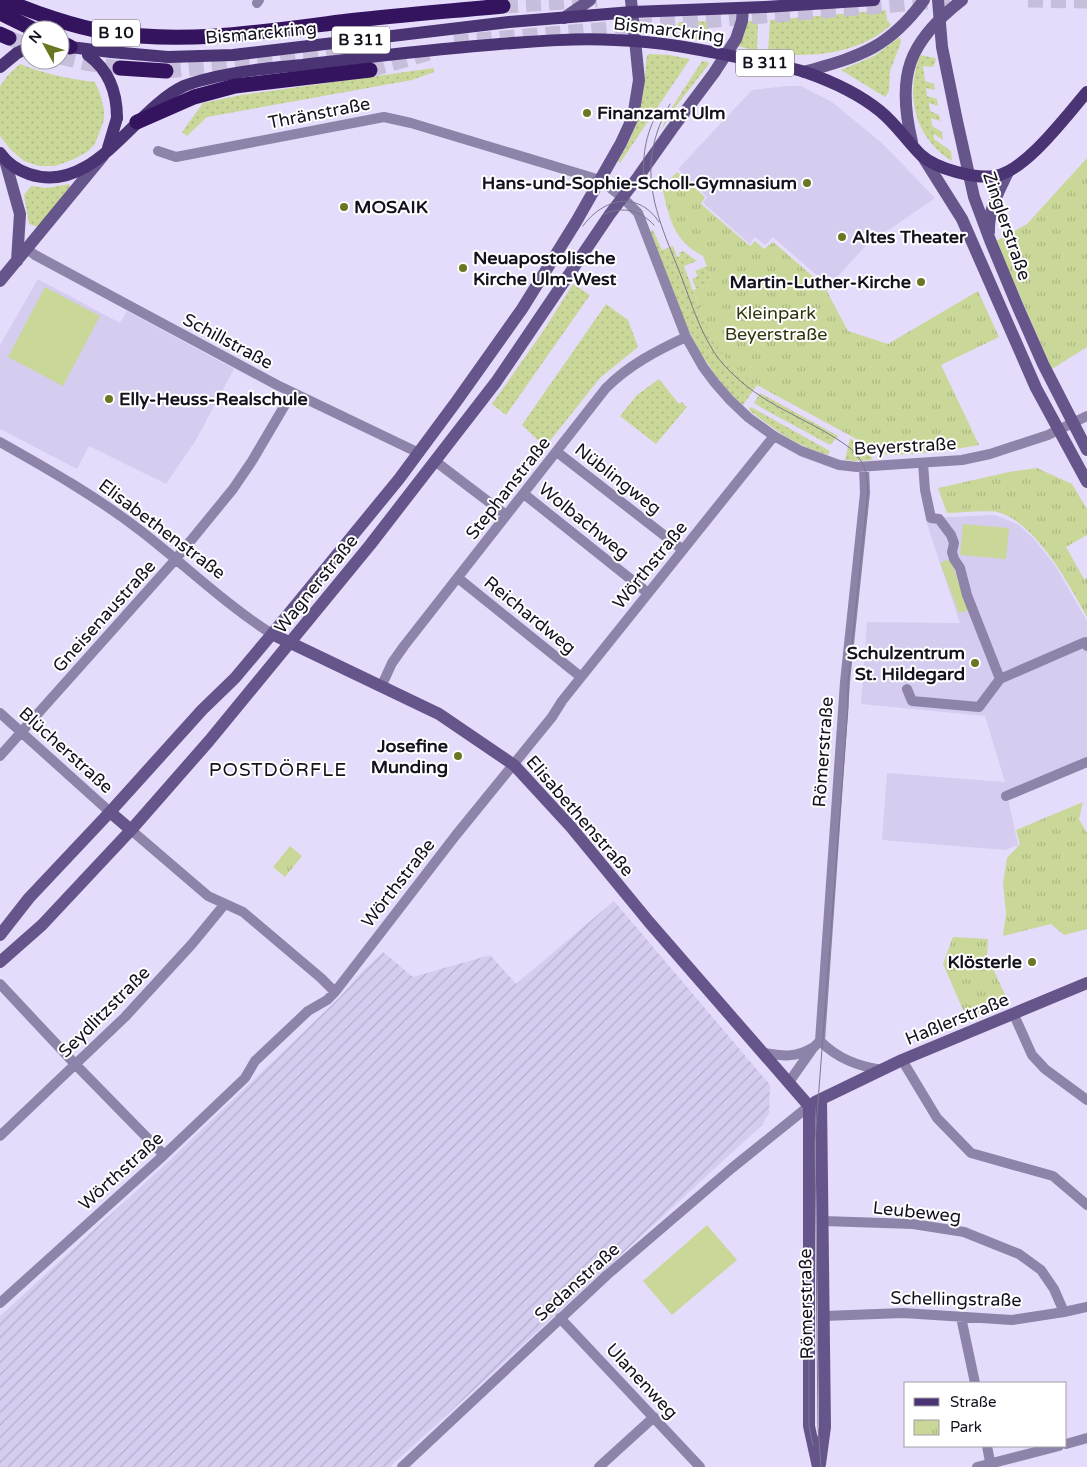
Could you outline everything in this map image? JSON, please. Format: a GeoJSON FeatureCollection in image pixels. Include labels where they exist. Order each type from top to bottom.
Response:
{"type":"FeatureCollection","features":[{"type":"Feature","properties":{"kind":"highway","name":"B 10"},"geometry":{"type":"LineString","coordinates":[[5,0],[61,20],[105,32],[173,38],[225,36],[371,18],[502,6]]}},
{"type":"Feature","properties":{"kind":"highway"},"geometry":{"type":"LineString","coordinates":[[0,13],[20,23]]}},
{"type":"Feature","properties":{"kind":"highway","name":"B 10"},"geometry":{"type":"LineString","coordinates":[[120,68],[166,71]]}},
{"type":"Feature","properties":{"kind":"highway"},"geometry":{"type":"LineString","coordinates":[[137,122],[194,97],[236,86],[370,70]]}},
{"type":"Feature","properties":{"kind":"main road","name":"Bismarckring"},"geometry":{"type":"LineString","coordinates":[[70,45],[111,52],[168,57],[233,56],[509,22],[564,18],[631,6],[874,0]]}},
{"type":"Feature","properties":{"kind":"main road","name":"Bismarckring"},"geometry":{"type":"LineString","coordinates":[[106,152],[152,107],[186,85],[231,73],[458,48],[587,40],[636,41],[699,49],[804,72]]}},
{"type":"Feature","properties":{"kind":"main road"},"geometry":{"type":"LineString","coordinates":[[70,47],[88,56],[101,67],[114,88],[117,118],[106,152]]}},
{"type":"Feature","properties":{"kind":"main road"},"geometry":{"type":"LineString","coordinates":[[0,67],[8,59],[20,52]]}},
{"type":"Feature","properties":{"kind":"main road","name":"B 311"},"geometry":{"type":"LineString","coordinates":[[804,72],[840,87],[873,106],[912,142],[923,157]]}},
{"type":"Feature","properties":{"kind":"main road"},"geometry":{"type":"LineString","coordinates":[[923,157],[949,169],[970,175],[998,176],[1019,165],[1037,148],[1087,92]]}},
{"type":"Feature","properties":{"kind":"main road","name":"B 311"},"geometry":{"type":"LineString","coordinates":[[3,157],[20,171],[36,176],[54,178],[86,168],[106,152]]}},
{"type":"Feature","properties":{"kind":"street"},"geometry":{"type":"LineString","coordinates":[[564,18],[590,0]]}},
{"type":"Feature","properties":{"kind":"street"},"geometry":{"type":"LineString","coordinates":[[804,72],[850,58],[876,47],[900,29],[924,0]]}},
{"type":"Feature","properties":{"kind":"street","name":"Zinglerstraße"},"geometry":{"type":"LineString","coordinates":[[938,0],[942,47],[974,196],[1017,305],[1087,450]]}},
{"type":"Feature","properties":{"kind":"street"},"geometry":{"type":"LineString","coordinates":[[912,142],[906,120],[905,81],[908,67],[918,46],[939,18],[962,0]]}},
{"type":"Feature","properties":{"kind":"street","name":"Wagnerstraße"},"geometry":{"type":"LineString","coordinates":[[0,962],[42,925],[131,830],[209,741],[370,545],[496,382],[597,231],[726,55],[739,33],[743,4]]}},
{"type":"Feature","properties":{"kind":"street","name":"Wagnerstraße"},"geometry":{"type":"LineString","coordinates":[[0,935],[29,898],[202,710],[235,678],[368,519],[419,453],[522,309],[576,222],[624,137],[633,117],[639,80],[631,6]]}},
{"type":"Feature","properties":{"kind":"street","name":"Thränstraße"},"geometry":{"type":"LineString","coordinates":[[158,151],[176,157],[384,117],[411,123],[600,180]]}},
{"type":"Feature","properties":{"kind":"street"},"geometry":{"type":"LineString","coordinates":[[0,281],[106,152]]}},
{"type":"Feature","properties":{"kind":"street"},"geometry":{"type":"LineString","coordinates":[[3,157],[20,214],[17,261]]}},
{"type":"Feature","properties":{"kind":"street","name":"Zinglerstraße"},"geometry":{"type":"LineString","coordinates":[[923,157],[954,204],[986,270],[1036,388],[1087,482]]}},
{"type":"Feature","properties":{"kind":"street"},"geometry":{"type":"LineString","coordinates":[[990,240],[990,214],[1008,172]]}},
{"type":"Feature","properties":{"kind":"street"},"geometry":{"type":"LineString","coordinates":[[600,180],[622,197]]}},
{"type":"Feature","properties":{"kind":"street","name":"Beyerstraße"},"geometry":{"type":"LineString","coordinates":[[622,197],[640,217],[686,337],[703,367],[742,412],[790,446],[839,465],[864,467],[962,460],[981,456],[1058,430],[1087,416]]}},
{"type":"Feature","properties":{"kind":"street","name":"Schillstraße"},"geometry":{"type":"LineString","coordinates":[[27,249],[292,393],[419,453]]}},
{"type":"Feature","properties":{"kind":"street","name":"Stephanstraße"},"geometry":{"type":"LineString","coordinates":[[381,687],[392,663],[404,646],[613,381],[647,356],[686,337]]}},
{"type":"Feature","properties":{"kind":"street","name":"Gneisenaustraße"},"geometry":{"type":"LineString","coordinates":[[0,756],[175,560],[233,489],[252,461],[292,393]]}},
{"type":"Feature","properties":{"kind":"street","name":"Wörthstraße"},"geometry":{"type":"LineString","coordinates":[[0,1303],[164,1155],[245,1078],[255,1061],[308,1011],[327,1000],[335,992],[422,878],[514,765],[552,717],[562,701],[774,436]]}},
{"type":"Feature","properties":{"kind":"street","name":"Elisabethenstraße"},"geometry":{"type":"LineString","coordinates":[[0,442],[48,469],[142,531],[251,621],[290,644],[439,714],[514,765],[571,826],[649,922],[809,1106]]}},
{"type":"Feature","properties":{"kind":"street","name":"Nüblingweg"},"geometry":{"type":"LineString","coordinates":[[557,452],[683,550]]}},
{"type":"Feature","properties":{"kind":"street"},"geometry":{"type":"LineString","coordinates":[[435,461],[506,515]]}},
{"type":"Feature","properties":{"kind":"street"},"geometry":{"type":"LineString","coordinates":[[923,463],[925,490],[931,518],[939,519],[951,535],[954,543],[952,552],[954,559],[960,568],[967,595],[1000,679]]}},
{"type":"Feature","properties":{"kind":"street","name":"Römerstraße"},"geometry":{"type":"LineString","coordinates":[[817,1044],[846,682],[865,493],[864,467]]}},
{"type":"Feature","properties":{"kind":"street","name":"Wolbachweg"},"geometry":{"type":"LineString","coordinates":[[524,494],[648,593]]}},
{"type":"Feature","properties":{"kind":"street","name":"Reichardweg"},"geometry":{"type":"LineString","coordinates":[[458,578],[581,677]]}},
{"type":"Feature","properties":{"kind":"street"},"geometry":{"type":"LineString","coordinates":[[906,689],[912,701],[979,707],[1000,679],[1085,642],[1087,646]]}},
{"type":"Feature","properties":{"kind":"street","name":"Blücherstraße"},"geometry":{"type":"LineString","coordinates":[[0,713],[110,812]]}},
{"type":"Feature","properties":{"kind":"street"},"geometry":{"type":"LineString","coordinates":[[1006,796],[1087,762]]}},
{"type":"Feature","properties":{"kind":"street"},"geometry":{"type":"LineString","coordinates":[[110,812],[208,896],[243,912],[322,978],[335,992]]}},
{"type":"Feature","properties":{"kind":"street","name":"Seydlitzstraße"},"geometry":{"type":"LineString","coordinates":[[0,1136],[125,1017],[173,965],[224,904]]}},
{"type":"Feature","properties":{"kind":"street"},"geometry":{"type":"LineString","coordinates":[[0,984],[164,1155]]}},
{"type":"Feature","properties":{"kind":"street","name":"Haßlerstraße"},"geometry":{"type":"LineString","coordinates":[[809,1106],[902,1060],[1087,984]]}},
{"type":"Feature","properties":{"kind":"street"},"geometry":{"type":"LineString","coordinates":[[1014,1015],[1032,1056],[1045,1069],[1087,1100]]}},
{"type":"Feature","properties":{"kind":"street"},"geometry":{"type":"LineString","coordinates":[[764,1053],[794,1056],[803,1054],[817,1044]]}},
{"type":"Feature","properties":{"kind":"street"},"geometry":{"type":"LineString","coordinates":[[817,1044],[862,1067],[882,1070]]}},
{"type":"Feature","properties":{"kind":"street"},"geometry":{"type":"LineString","coordinates":[[788,1082],[817,1044]]}},
{"type":"Feature","properties":{"kind":"street"},"geometry":{"type":"LineString","coordinates":[[902,1060],[937,1118],[971,1153],[1053,1176],[1087,1204]]}},
{"type":"Feature","properties":{"kind":"street"},"geometry":{"type":"LineString","coordinates":[[815,1141],[821,1099]]}},
{"type":"Feature","properties":{"kind":"street"},"geometry":{"type":"LineString","coordinates":[[809,1106],[815,1141]]}},
{"type":"Feature","properties":{"kind":"street","name":"Sedanstraße"},"geometry":{"type":"LineString","coordinates":[[402,1467],[560,1318],[638,1248],[780,1128],[809,1106]]}},
{"type":"Feature","properties":{"kind":"street","name":"Römerstraße"},"geometry":{"type":"LineString","coordinates":[[815,1141],[823,1221],[825,1427],[819,1467]]}},
{"type":"Feature","properties":{"kind":"street","name":"Römerstraße"},"geometry":{"type":"LineString","coordinates":[[815,1141],[810,1426],[819,1467]]}},
{"type":"Feature","properties":{"kind":"street","name":"Leubeweg"},"geometry":{"type":"LineString","coordinates":[[823,1221],[913,1224],[964,1232],[1019,1254],[1041,1270],[1054,1289],[1064,1312]]}},
{"type":"Feature","properties":{"kind":"street","name":"Schellingstraße"},"geometry":{"type":"LineString","coordinates":[[824,1316],[903,1313],[1012,1320],[1087,1307]]}},
{"type":"Feature","properties":{"kind":"street"},"geometry":{"type":"LineString","coordinates":[[961,1317],[974,1382]]}},
{"type":"Feature","properties":{"kind":"street","name":"Ulanenweg"},"geometry":{"type":"LineString","coordinates":[[560,1318],[700,1467]]}},
{"type":"Feature","properties":{"kind":"street"},"geometry":{"type":"LineString","coordinates":[[599,1467],[654,1417]]}},
{"type":"Feature","properties":{"kind":"street"},"geometry":{"type":"LineString","coordinates":[[1067,1444],[1087,1438]]}},
{"type":"Feature","properties":{"kind":"street"},"geometry":{"type":"LineString","coordinates":[[987,1447],[991,1465]]}},
{"type":"Feature","properties":{"kind":"street"},"geometry":{"type":"LineString","coordinates":[[977,1467],[991,1465],[1055,1447]]}},
{"type":"Feature","properties":{"kind":"shaded area","name":"Hans-und-Sophie-Scholl-Gymnasium"},"geometry":{"type":"Polygon","coordinates":[[[801,86],[832,102],[882,143],[935,198],[892,228],[875,236],[829,286],[773,237],[765,245],[755,237],[750,244],[703,203],[707,197],[678,169],[752,90],[801,86]]]}},
{"type":"Feature","properties":{"kind":"shaded area","name":"Elly-Heuss-Realschule"},"geometry":{"type":"Polygon","coordinates":[[[38,279],[120,323],[127,311],[234,369],[196,440],[166,484],[89,446],[77,469],[0,429],[0,345],[38,279]]]}},
{"type":"Feature","properties":{"kind":"shaded area","name":"Schulzentrum St. Hildegard"},"geometry":{"type":"Polygon","coordinates":[[[995,515],[1019,525],[1036,541],[1056,567],[1087,621],[1087,757],[1008,798],[1018,845],[1005,850],[882,840],[887,773],[1005,782],[985,716],[861,704],[867,622],[960,623],[925,518],[995,515]]]}},
{"type":"Feature","properties":{"kind":"shaded area"},"geometry":{"type":"Polygon","coordinates":[[[614,901],[770,1085],[769,1113],[762,1125],[390,1467],[0,1467],[0,1316],[170,1160],[340,997],[383,952],[413,977],[490,955],[516,984],[614,901]]]}},
{"type":"Feature","properties":{"kind":"green space"},"geometry":{"type":"Polygon","coordinates":[[[886,10],[887,20],[891,25],[863,43],[833,52],[817,54],[768,53],[770,20],[886,10]]]}},
{"type":"Feature","properties":{"kind":"green space"},"geometry":{"type":"Polygon","coordinates":[[[710,21],[712,23],[699,42],[677,25],[679,22],[710,21]]]}},
{"type":"Feature","properties":{"kind":"green space"},"geometry":{"type":"Polygon","coordinates":[[[746,21],[758,21],[757,51],[738,46],[744,34],[746,21]]]}},
{"type":"Feature","properties":{"kind":"green space"},"geometry":{"type":"Polygon","coordinates":[[[900,37],[901,42],[890,71],[889,91],[885,97],[841,70],[874,56],[900,37]]]}},
{"type":"Feature","properties":{"kind":"green space"},"geometry":{"type":"Polygon","coordinates":[[[649,54],[690,59],[620,163],[618,161],[636,125],[642,103],[646,62],[649,54]]]}},
{"type":"Feature","properties":{"kind":"green space"},"geometry":{"type":"Polygon","coordinates":[[[920,55],[935,58],[936,60],[933,67],[923,66],[925,81],[934,84],[935,90],[926,88],[927,96],[937,99],[938,106],[929,103],[930,111],[939,115],[940,121],[931,118],[932,126],[942,132],[943,140],[934,134],[934,139],[951,151],[952,161],[929,140],[921,128],[916,114],[913,85],[920,55]]]}},
{"type":"Feature","properties":{"kind":"green space"},"geometry":{"type":"Polygon","coordinates":[[[702,61],[709,64],[677,105],[661,131],[667,115],[702,61]]]}},
{"type":"Feature","properties":{"kind":"green space"},"geometry":{"type":"Polygon","coordinates":[[[20,64],[20,70],[35,70],[57,76],[95,82],[104,109],[104,120],[95,144],[87,152],[55,166],[39,166],[24,161],[11,150],[0,136],[0,86],[20,64]]]}},
{"type":"Feature","properties":{"kind":"green space"},"geometry":{"type":"Polygon","coordinates":[[[434,68],[434,72],[412,80],[207,117],[187,136],[182,132],[203,103],[241,95],[434,68]]]}},
{"type":"Feature","properties":{"kind":"green space"},"geometry":{"type":"Polygon","coordinates":[[[1087,158],[1087,347],[1052,369],[996,241],[1027,224],[1087,158]]]}},
{"type":"Feature","properties":{"kind":"green space","name":"Kleinpark Beyerstraße"},"geometry":{"type":"Polygon","coordinates":[[[677,172],[705,197],[701,204],[750,246],[755,241],[764,249],[773,242],[824,286],[848,331],[888,344],[978,291],[999,337],[941,365],[979,445],[938,452],[884,454],[757,385],[745,376],[726,358],[717,346],[703,318],[693,290],[713,283],[703,256],[685,243],[670,218],[662,187],[677,172]]]}},
{"type":"Feature","properties":{"kind":"green space"},"geometry":{"type":"Polygon","coordinates":[[[69,184],[70,187],[38,227],[29,224],[24,195],[31,186],[47,188],[69,184]]]}},
{"type":"Feature","properties":{"kind":"green space"},"geometry":{"type":"Polygon","coordinates":[[[653,230],[662,250],[673,246],[677,257],[683,251],[697,261],[684,266],[710,332],[729,359],[757,385],[743,405],[725,387],[697,347],[667,278],[650,231],[653,230]]]}},
{"type":"Feature","properties":{"kind":"green space"},"geometry":{"type":"Polygon","coordinates":[[[707,266],[713,283],[696,289],[692,279],[698,276],[695,271],[707,266]]]}},
{"type":"Feature","properties":{"kind":"green space"},"geometry":{"type":"Polygon","coordinates":[[[573,284],[590,295],[506,415],[492,404],[544,330],[573,284]]]}},
{"type":"Feature","properties":{"kind":"green space"},"geometry":{"type":"Polygon","coordinates":[[[45,287],[100,316],[63,386],[8,357],[45,287]]]}},
{"type":"Feature","properties":{"kind":"green space"},"geometry":{"type":"Polygon","coordinates":[[[606,304],[628,320],[638,347],[600,378],[545,447],[522,425],[606,304]]]}},
{"type":"Feature","properties":{"kind":"green space"},"geometry":{"type":"Polygon","coordinates":[[[659,379],[679,404],[682,402],[687,407],[656,444],[620,416],[637,395],[659,379]]]}},
{"type":"Feature","properties":{"kind":"green space"},"geometry":{"type":"Polygon","coordinates":[[[760,393],[838,436],[830,445],[762,408],[754,403],[760,393]]]}},
{"type":"Feature","properties":{"kind":"green space"},"geometry":{"type":"Polygon","coordinates":[[[751,407],[830,451],[828,455],[817,452],[786,437],[749,410],[751,407]]]}},
{"type":"Feature","properties":{"kind":"green space"},"geometry":{"type":"Polygon","coordinates":[[[850,438],[869,453],[873,460],[845,460],[850,438]]]}},
{"type":"Feature","properties":{"kind":"green space"},"geometry":{"type":"Polygon","coordinates":[[[1037,468],[1072,484],[1087,509],[1087,535],[1066,547],[1084,579],[1087,578],[1087,617],[1050,556],[1025,528],[1011,518],[992,511],[947,513],[938,488],[1009,472],[1037,468]]]}},
{"type":"Feature","properties":{"kind":"green space"},"geometry":{"type":"Polygon","coordinates":[[[963,524],[1009,528],[1006,559],[960,555],[963,524]]]}},
{"type":"Feature","properties":{"kind":"green space"},"geometry":{"type":"Polygon","coordinates":[[[950,559],[969,610],[959,613],[940,563],[950,559]]]}},
{"type":"Feature","properties":{"kind":"green space"},"geometry":{"type":"Polygon","coordinates":[[[1083,802],[1079,819],[1087,833],[1087,929],[1064,935],[1051,924],[1003,936],[1006,913],[1003,883],[1007,858],[1020,844],[1016,830],[1083,802]]]}},
{"type":"Feature","properties":{"kind":"green space"},"geometry":{"type":"Polygon","coordinates":[[[290,846],[302,856],[285,877],[273,867],[290,846]]]}},
{"type":"Feature","properties":{"kind":"green space"},"geometry":{"type":"Polygon","coordinates":[[[953,937],[988,939],[987,956],[1009,1003],[967,1019],[943,964],[953,937]]]}},
{"type":"Feature","properties":{"kind":"green space"},"geometry":{"type":"Polygon","coordinates":[[[707,1225],[737,1260],[672,1315],[643,1281],[707,1225]]]}},
{"type":"Feature","properties":{"kind":"tunnel"},"geometry":{"type":"LineString","coordinates":[[503,6],[597,0]]}},
{"type":"Feature","properties":{"kind":"tunnel"},"geometry":{"type":"LineString","coordinates":[[454,42],[952,0]]}},
{"type":"Feature","properties":{"kind":"tunnel"},"geometry":{"type":"LineString","coordinates":[[1028,0],[1087,1]]}},
{"type":"Feature","properties":{"kind":"tunnel"},"geometry":{"type":"LineString","coordinates":[[9,38],[20,42]]}},
{"type":"Feature","properties":{"kind":"tunnel"},"geometry":{"type":"LineString","coordinates":[[370,70],[429,53]]}},
{"type":"Feature","properties":{"kind":"tunnel"},"geometry":{"type":"LineString","coordinates":[[166,71],[344,54]]}},
{"type":"Feature","properties":{"kind":"tunnel"},"geometry":{"type":"LineString","coordinates":[[70,59],[120,68]]}},
{"type":"Feature","properties":{"kind":"tram line"},"geometry":{"type":"LineString","coordinates":[[670,104],[659,126],[653,149],[651,165],[653,195],[666,239],[696,315],[713,351],[731,373],[762,397],[836,438],[850,448],[856,454],[866,472],[868,486],[848,682],[848,708],[815,1141],[818,1427],[821,1467]]}},
{"type":"Feature","properties":{"kind":"tram line"},"geometry":{"type":"LineString","coordinates":[[645,187],[645,147],[650,128],[659,110]]}},
{"type":"Feature","properties":{"kind":"tram line"},"geometry":{"type":"LineString","coordinates":[[583,226],[600,209],[610,204],[621,202],[641,205],[651,212],[659,222]]}},
{"type":"Feature","properties":{"kind":"tram line"},"geometry":{"type":"LineString","coordinates":[[604,214],[618,210],[631,211],[643,216],[654,225]]}},
{"type":"Feature","properties":{"kind":"tram line"},"geometry":{"type":"LineString","coordinates":[[809,1255],[809,1426],[813,1445]]}},
{"type":"Feature","properties":{"kind":"place","name":"Finanzamt Ulm"},"geometry":{"type":"Point","coordinates":[587,113]}},
{"type":"Feature","properties":{"kind":"place","name":"Hans-und-Sophie-Scholl-Gymnasium"},"geometry":{"type":"Point","coordinates":[807,183]}},
{"type":"Feature","properties":{"kind":"place","name":"MOSAIK"},"geometry":{"type":"Point","coordinates":[344,207]}},
{"type":"Feature","properties":{"kind":"place","name":"Altes Theater"},"geometry":{"type":"Point","coordinates":[842,237]}},
{"type":"Feature","properties":{"kind":"place","name":"Neuapostolische Kirche Ulm-West"},"geometry":{"type":"Point","coordinates":[463,268]}},
{"type":"Feature","properties":{"kind":"place","name":"Martin-Luther-Kirche"},"geometry":{"type":"Point","coordinates":[921,282]}},
{"type":"Feature","properties":{"kind":"place","name":"Elly-Heuss-Realschule"},"geometry":{"type":"Point","coordinates":[109,399]}},
{"type":"Feature","properties":{"kind":"place","name":"Schulzentrum St. Hildegard"},"geometry":{"type":"Point","coordinates":[975,663]}},
{"type":"Feature","properties":{"kind":"place","name":"Josefine Munding"},"geometry":{"type":"Point","coordinates":[458,756]}},
{"type":"Feature","properties":{"kind":"place","name":"Klösterle"},"geometry":{"type":"Point","coordinates":[1032,962]}},
{"type":"Feature","properties":{"kind":"district","name":"POSTDÖRFLE"},"geometry":{"type":"Point","coordinates":[278,770]}}]}
